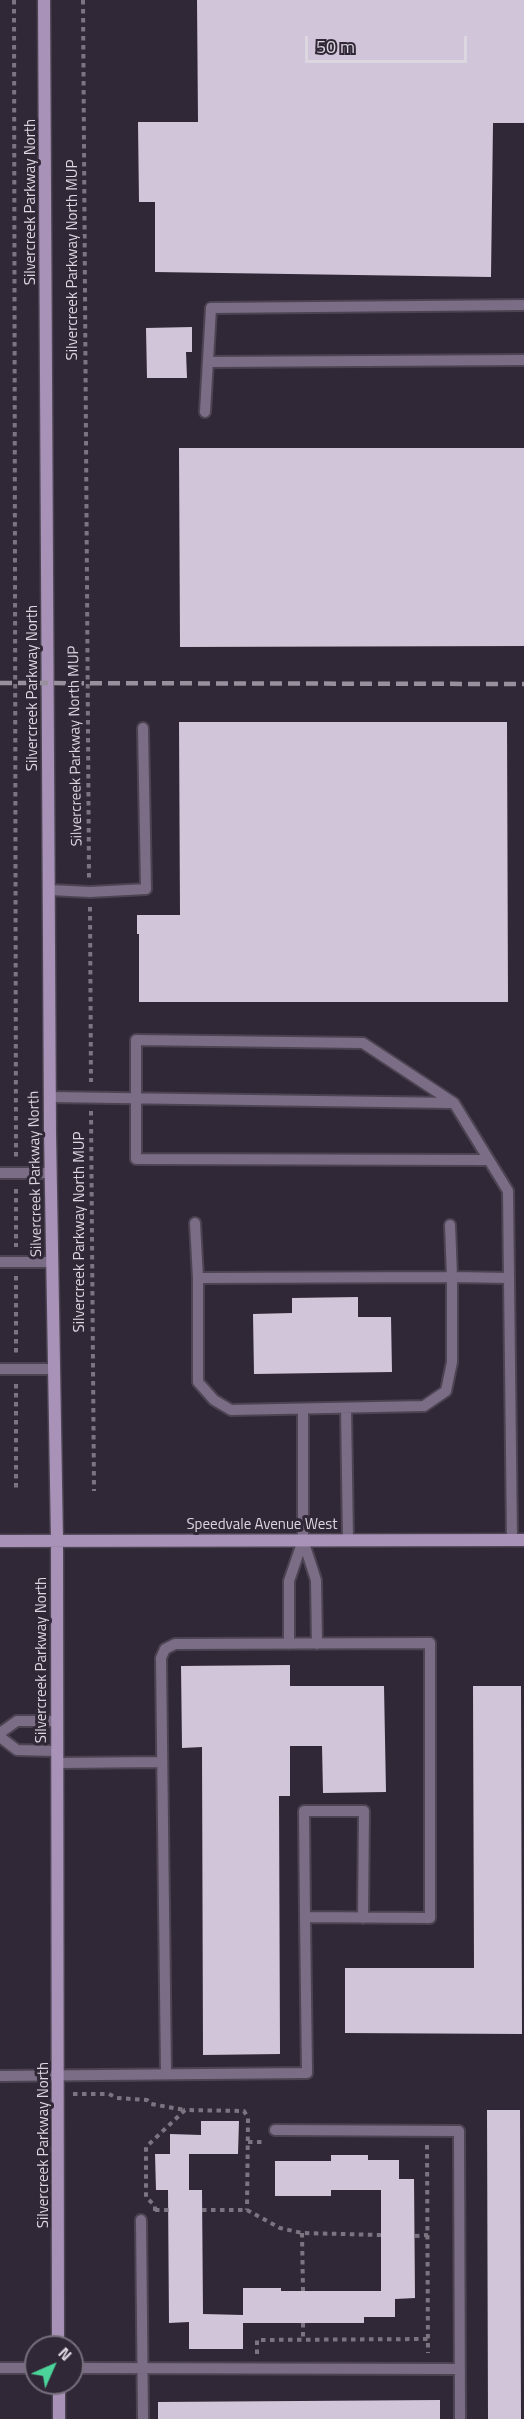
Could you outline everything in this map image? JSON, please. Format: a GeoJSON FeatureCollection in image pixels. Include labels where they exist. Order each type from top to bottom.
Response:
{"type":"FeatureCollection","features":[{"type":"Feature","properties":{"kind":"main road","name":"Silvercreek Parkway North"},"geometry":{"type":"LineString","coordinates":[[45,0],[50,1097],[57,1540],[58,2335]]}},
{"type":"Feature","properties":{"kind":"main road","name":"Speedvale Avenue West"},"geometry":{"type":"LineString","coordinates":[[0,1541],[518,1540]]}},
{"type":"Feature","properties":{"kind":"main road"},"geometry":{"type":"LineString","coordinates":[[58,2395],[59,2419]]}},
{"type":"Feature","properties":{"kind":"lane"},"geometry":{"type":"LineString","coordinates":[[205,412],[211,308],[524,305]]}},
{"type":"Feature","properties":{"kind":"lane"},"geometry":{"type":"LineString","coordinates":[[208,362],[524,360]]}},
{"type":"Feature","properties":{"kind":"lane"},"geometry":{"type":"LineString","coordinates":[[50,890],[90,892],[146,889],[143,728]]}},
{"type":"Feature","properties":{"kind":"lane"},"geometry":{"type":"LineString","coordinates":[[489,1160],[136,1159],[136,1040],[363,1043],[454,1103],[489,1160],[508,1191],[518,1540]]}},
{"type":"Feature","properties":{"kind":"lane"},"geometry":{"type":"LineString","coordinates":[[50,1097],[454,1103]]}},
{"type":"Feature","properties":{"kind":"lane"},"geometry":{"type":"LineString","coordinates":[[0,1173],[51,1173]]}},
{"type":"Feature","properties":{"kind":"lane"},"geometry":{"type":"LineString","coordinates":[[195,1223],[198,1278],[198,1382],[214,1400],[231,1410],[424,1406],[446,1391],[452,1362],[450,1225]]}},
{"type":"Feature","properties":{"kind":"lane"},"geometry":{"type":"LineString","coordinates":[[0,1262],[52,1262]]}},
{"type":"Feature","properties":{"kind":"lane"},"geometry":{"type":"LineString","coordinates":[[198,1278],[509,1278]]}},
{"type":"Feature","properties":{"kind":"lane"},"geometry":{"type":"LineString","coordinates":[[0,1369],[54,1369]]}},
{"type":"Feature","properties":{"kind":"lane"},"geometry":{"type":"LineString","coordinates":[[346,1408],[348,1540]]}},
{"type":"Feature","properties":{"kind":"lane"},"geometry":{"type":"LineString","coordinates":[[303,1409],[303,1540],[316,1580],[317,1644]]}},
{"type":"Feature","properties":{"kind":"lane"},"geometry":{"type":"LineString","coordinates":[[289,1644],[289,1581],[303,1540]]}},
{"type":"Feature","properties":{"kind":"lane"},"geometry":{"type":"LineString","coordinates":[[166,2073],[161,1658],[165,1649],[175,1644],[430,1643],[430,1918],[305,1917]]}},
{"type":"Feature","properties":{"kind":"lane"},"geometry":{"type":"LineString","coordinates":[[57,1721],[17,1721],[0,1735],[17,1750],[57,1757],[162,1762]]}},
{"type":"Feature","properties":{"kind":"lane"},"geometry":{"type":"LineString","coordinates":[[0,2076],[307,2073],[304,1811],[364,1811],[363,1918]]}},
{"type":"Feature","properties":{"kind":"lane"},"geometry":{"type":"LineString","coordinates":[[275,2130],[459,2131],[460,2419]]}},
{"type":"Feature","properties":{"kind":"lane"},"geometry":{"type":"LineString","coordinates":[[141,2220],[142,2419]]}},
{"type":"Feature","properties":{"kind":"lane"},"geometry":{"type":"LineString","coordinates":[[0,2368],[24,2368]]}},
{"type":"Feature","properties":{"kind":"lane"},"geometry":{"type":"LineString","coordinates":[[84,2368],[460,2369]]}},
{"type":"Feature","properties":{"kind":"path"},"geometry":{"type":"LineString","coordinates":[[14,0],[16,1491]]}},
{"type":"Feature","properties":{"kind":"path","name":"Silvercreek Parkway North MUP"},"geometry":{"type":"LineString","coordinates":[[83,0],[93,1491]]}},
{"type":"Feature","properties":{"kind":"path"},"geometry":{"type":"LineString","coordinates":[[59,2094],[109,2094],[117,2098],[147,2100],[151,2104],[185,2110],[244,2111],[248,2118],[247,2210]]}},
{"type":"Feature","properties":{"kind":"path"},"geometry":{"type":"LineString","coordinates":[[169,2210],[155,2212],[155,2206],[146,2197],[146,2146],[185,2110]]}},
{"type":"Feature","properties":{"kind":"path"},"geometry":{"type":"LineString","coordinates":[[427,2130],[428,2369]]}},
{"type":"Feature","properties":{"kind":"path"},"geometry":{"type":"LineString","coordinates":[[202,2210],[247,2210],[280,2228],[302,2233],[381,2235]]}},
{"type":"Feature","properties":{"kind":"path"},"geometry":{"type":"LineString","coordinates":[[302,2233],[303,2290]]}},
{"type":"Feature","properties":{"kind":"path"},"geometry":{"type":"LineString","coordinates":[[415,2236],[428,2235]]}},
{"type":"Feature","properties":{"kind":"path"},"geometry":{"type":"LineString","coordinates":[[303,2323],[303,2340]]}},
{"type":"Feature","properties":{"kind":"path"},"geometry":{"type":"LineString","coordinates":[[257,2369],[257,2340],[428,2339]]}},
{"type":"Feature","properties":{"kind":"building"},"geometry":{"type":"Polygon","coordinates":[[[197,0],[524,0],[524,123],[493,123],[491,277],[155,272],[155,202],[139,202],[138,122],[198,122],[197,0]]]}},
{"type":"Feature","properties":{"kind":"building"},"geometry":{"type":"Polygon","coordinates":[[[192,327],[192,352],[186,352],[187,378],[147,378],[146,328],[192,327]]]}},
{"type":"Feature","properties":{"kind":"building"},"geometry":{"type":"Polygon","coordinates":[[[179,448],[524,448],[524,646],[180,647],[179,448]]]}},
{"type":"Feature","properties":{"kind":"building"},"geometry":{"type":"Polygon","coordinates":[[[179,722],[507,722],[508,1002],[139,1002],[137,915],[180,915],[179,722]]]}},
{"type":"Feature","properties":{"kind":"building"},"geometry":{"type":"Polygon","coordinates":[[[358,1297],[358,1317],[391,1317],[392,1372],[254,1374],[253,1314],[292,1313],[292,1298],[358,1297]]]}},
{"type":"Feature","properties":{"kind":"building"},"geometry":{"type":"Polygon","coordinates":[[[290,1665],[290,1686],[384,1686],[386,1792],[323,1793],[322,1746],[290,1746],[290,1796],[279,1796],[280,2054],[203,2055],[202,1747],[182,1748],[181,1666],[290,1665]]]}},
{"type":"Feature","properties":{"kind":"building"},"geometry":{"type":"Polygon","coordinates":[[[473,1686],[521,1686],[522,2034],[345,2033],[345,1968],[474,1968],[473,1686]]]}},
{"type":"Feature","properties":{"kind":"building"},"geometry":{"type":"Polygon","coordinates":[[[487,2110],[520,2110],[521,2419],[488,2419],[487,2110]]]}},
{"type":"Feature","properties":{"kind":"building"},"geometry":{"type":"Polygon","coordinates":[[[201,2121],[239,2121],[238,2154],[189,2154],[189,2190],[202,2190],[203,2314],[243,2315],[243,2288],[281,2288],[281,2291],[381,2291],[381,2190],[331,2190],[331,2196],[275,2196],[275,2161],[331,2161],[331,2155],[368,2155],[368,2160],[399,2160],[399,2179],[414,2179],[415,2298],[395,2299],[395,2317],[364,2317],[364,2323],[243,2323],[243,2349],[189,2349],[189,2322],[169,2323],[168,2190],[156,2190],[155,2154],[170,2154],[170,2134],[201,2135],[201,2121]]]}},
{"type":"Feature","properties":{"kind":"building"},"geometry":{"type":"Polygon","coordinates":[[[440,2400],[440,2419],[158,2419],[158,2402],[440,2400]]]}},
{"type":"Feature","properties":{"kind":"railway"},"geometry":{"type":"LineString","coordinates":[[0,683],[524,684]]}}]}
